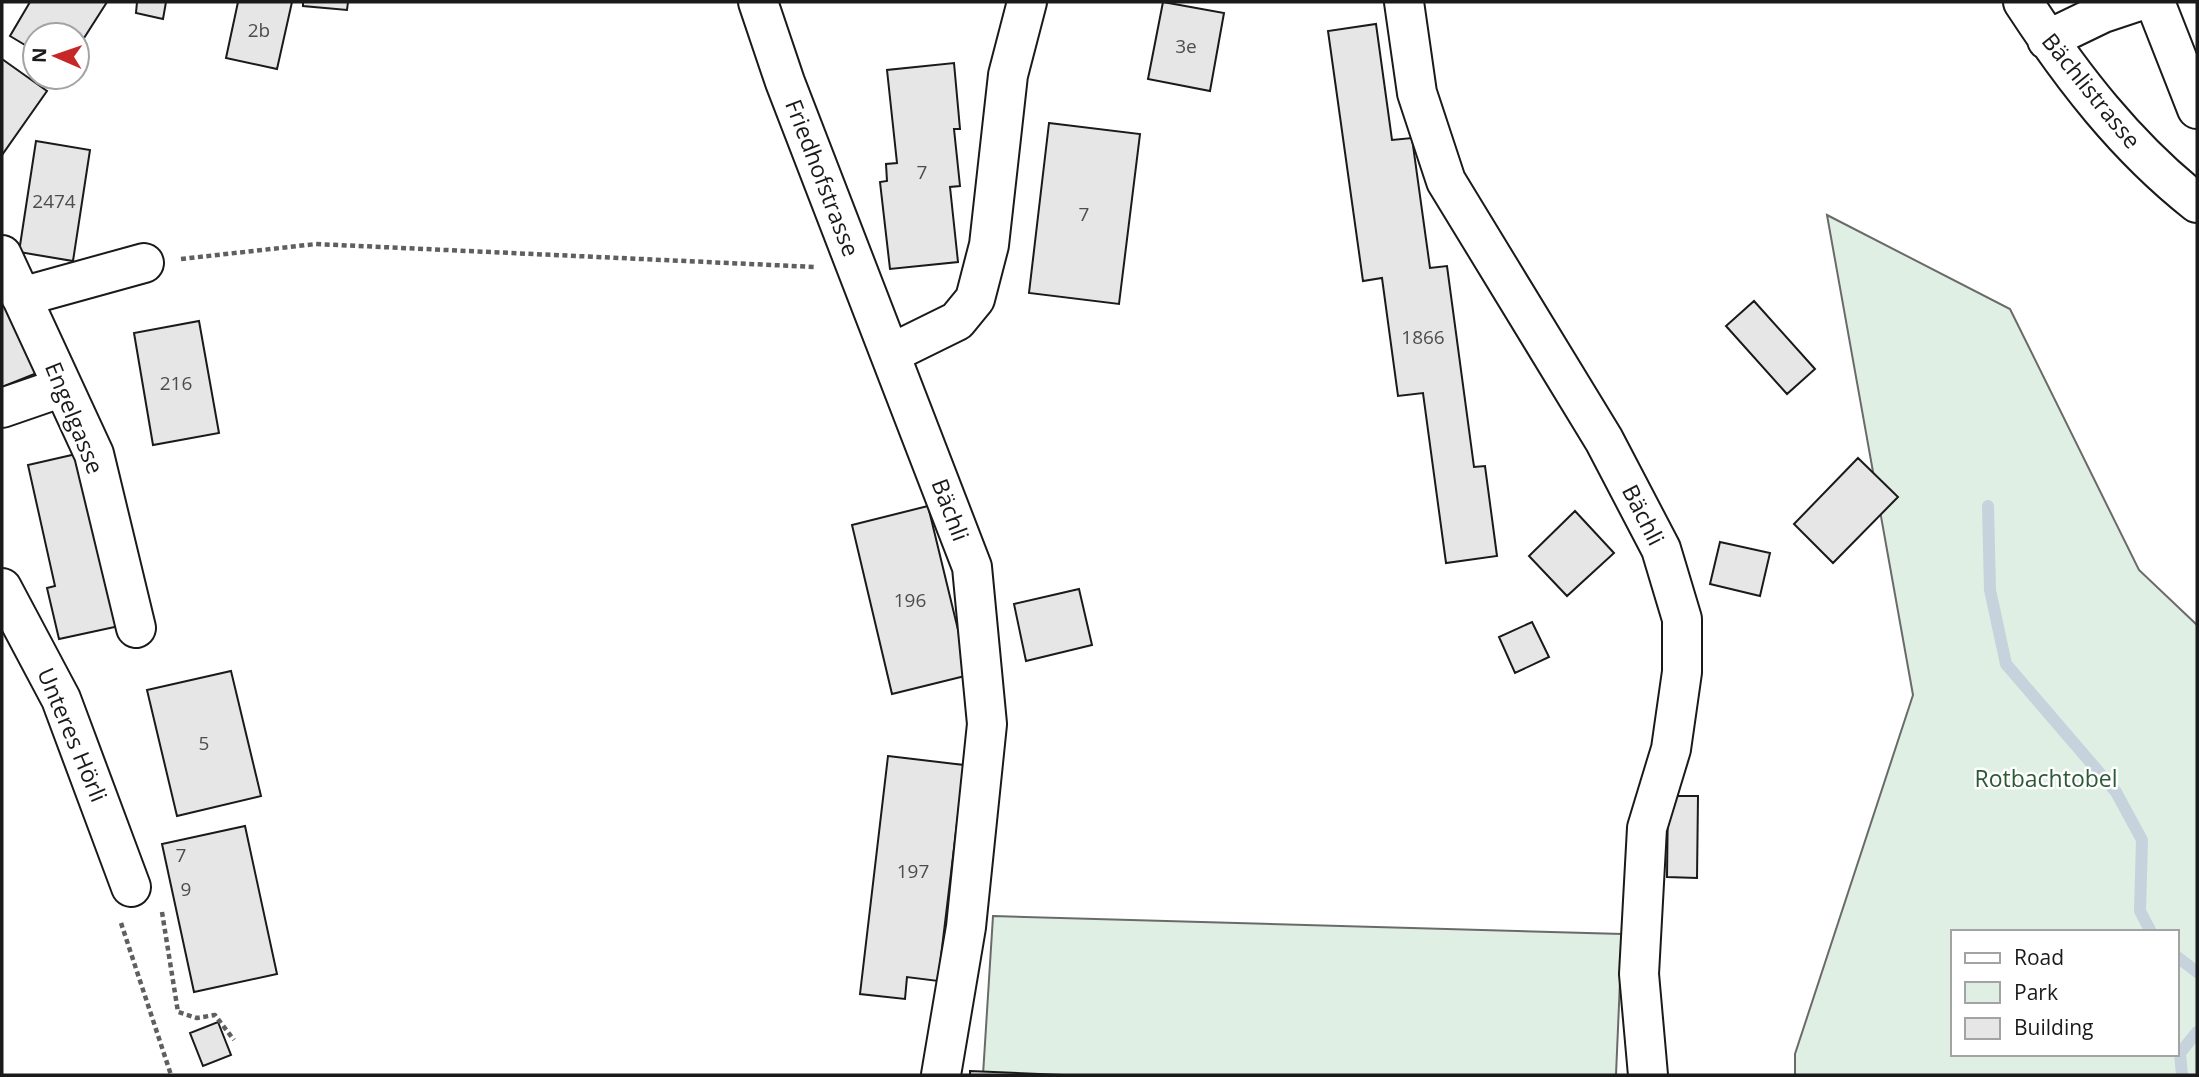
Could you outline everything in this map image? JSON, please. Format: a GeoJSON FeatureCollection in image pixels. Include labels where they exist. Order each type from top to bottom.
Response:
{"type":"FeatureCollection","features":[{"type":"Feature","properties":{"kind":"street","name":"Friedhofstrasse"},"geometry":{"type":"LineString","coordinates":[[758,2],[785,82],[891,354]]}},
{"type":"Feature","properties":{"kind":"street"},"geometry":{"type":"LineString","coordinates":[[891,354],[957,321],[975,299],[989,245],[1008,75],[1027,2]]}},
{"type":"Feature","properties":{"kind":"street","name":"Bächli"},"geometry":{"type":"LineString","coordinates":[[1404,2],[1418,93],[1446,181],[1604,440],[1661,549],[1682,620],[1682,672],[1671,749],[1646,841],[1639,974],[1648,1075]]}},
{"type":"Feature","properties":{"kind":"street","name":"Bächlistrasse"},"geometry":{"type":"LineString","coordinates":[[2023,2],[2048,40],[2119,131],[2197,203]]}},
{"type":"Feature","properties":{"kind":"street"},"geometry":{"type":"LineString","coordinates":[[2048,40],[2103,13],[2136,2]]}},
{"type":"Feature","properties":{"kind":"street"},"geometry":{"type":"LineString","coordinates":[[2155,2],[2197,109]]}},
{"type":"Feature","properties":{"kind":"street","name":"Engelgasse"},"geometry":{"type":"LineString","coordinates":[[2,255],[94,454],[136,628]]}},
{"type":"Feature","properties":{"kind":"street"},"geometry":{"type":"LineString","coordinates":[[21,297],[144,263]]}},
{"type":"Feature","properties":{"kind":"street","name":"Bächli"},"geometry":{"type":"LineString","coordinates":[[891,354],[972,567],[987,724],[966,928],[941,1075]]}},
{"type":"Feature","properties":{"kind":"street"},"geometry":{"type":"LineString","coordinates":[[2,408],[63,387]]}},
{"type":"Feature","properties":{"kind":"street","name":"Unteres Hörli"},"geometry":{"type":"LineString","coordinates":[[2,588],[61,699],[131,887]]}},
{"type":"Feature","properties":{"kind":"path"},"geometry":{"type":"LineString","coordinates":[[144,263],[316,244],[858,270]]}},
{"type":"Feature","properties":{"kind":"green space","name":"Rotbachtobel"},"geometry":{"type":"Polygon","coordinates":[[[1827,215],[2010,309],[2139,570],[2197,625],[2197,1075],[1795,1075],[1795,1054],[1913,695],[1827,215]]]}},
{"type":"Feature","properties":{"kind":"green space"},"geometry":{"type":"Polygon","coordinates":[[[993,916],[1622,934],[1616,1075],[983,1075],[993,916]]]}},
{"type":"Feature","properties":{"kind":"building"},"geometry":{"type":"Polygon","coordinates":[[[30,2],[107,2],[91,27],[91,21],[21,21],[21,43],[10,36],[30,2]]]}},
{"type":"Feature","properties":{"kind":"building"},"geometry":{"type":"Polygon","coordinates":[[[137,2],[166,2],[163,19],[136,13],[137,2]]]}},
{"type":"Feature","properties":{"kind":"building"},"geometry":{"type":"Polygon","coordinates":[[[238,2],[292,2],[277,69],[226,58],[238,2]]]}},
{"type":"Feature","properties":{"kind":"building"},"geometry":{"type":"Polygon","coordinates":[[[303,2],[348,2],[347,10],[303,6],[303,2]]]}},
{"type":"Feature","properties":{"kind":"building"},"geometry":{"type":"Polygon","coordinates":[[[1163,2],[1224,13],[1210,91],[1148,79],[1163,2]]]}},
{"type":"Feature","properties":{"kind":"building"},"geometry":{"type":"Polygon","coordinates":[[[1376,24],[1392,140],[1412,138],[1430,268],[1447,266],[1474,467],[1485,466],[1497,556],[1446,563],[1423,393],[1398,396],[1382,278],[1363,281],[1328,31],[1376,24]]]}},
{"type":"Feature","properties":{"kind":"building"},"geometry":{"type":"Polygon","coordinates":[[[2,59],[21,73],[21,91],[47,91],[2,155],[2,59]]]}},
{"type":"Feature","properties":{"kind":"building"},"geometry":{"type":"Polygon","coordinates":[[[954,63],[960,129],[954,129],[960,186],[950,187],[958,262],[890,269],[880,182],[887,181],[886,164],[897,163],[887,70],[954,63]]]}},
{"type":"Feature","properties":{"kind":"building"},"geometry":{"type":"Polygon","coordinates":[[[1049,123],[1140,134],[1119,304],[1029,293],[1049,123]]]}},
{"type":"Feature","properties":{"kind":"building"},"geometry":{"type":"Polygon","coordinates":[[[36,141],[90,150],[73,261],[19,252],[36,141]]]}},
{"type":"Feature","properties":{"kind":"building"},"geometry":{"type":"Polygon","coordinates":[[[1754,301],[1815,369],[1787,394],[1726,326],[1754,301]]]}},
{"type":"Feature","properties":{"kind":"building"},"geometry":{"type":"Polygon","coordinates":[[[13,302],[42,371],[2,387],[2,307],[13,302]]]}},
{"type":"Feature","properties":{"kind":"building"},"geometry":{"type":"Polygon","coordinates":[[[199,321],[219,433],[153,445],[134,333],[199,321]]]}},
{"type":"Feature","properties":{"kind":"building"},"geometry":{"type":"Polygon","coordinates":[[[85,452],[124,625],[59,639],[47,588],[55,586],[28,465],[85,452]]]}},
{"type":"Feature","properties":{"kind":"building"},"geometry":{"type":"Polygon","coordinates":[[[1858,458],[1898,497],[1833,563],[1794,524],[1858,458]]]}},
{"type":"Feature","properties":{"kind":"building"},"geometry":{"type":"Polygon","coordinates":[[[928,506],[969,675],[892,694],[852,525],[928,506]]]}},
{"type":"Feature","properties":{"kind":"building"},"geometry":{"type":"Polygon","coordinates":[[[1575,511],[1614,553],[1567,596],[1529,556],[1575,511]]]}},
{"type":"Feature","properties":{"kind":"building"},"geometry":{"type":"Polygon","coordinates":[[[1720,542],[1770,553],[1760,596],[1710,584],[1720,542]]]}},
{"type":"Feature","properties":{"kind":"building"},"geometry":{"type":"Polygon","coordinates":[[[1079,589],[1092,645],[1026,661],[1014,604],[1079,589]]]}},
{"type":"Feature","properties":{"kind":"building"},"geometry":{"type":"Polygon","coordinates":[[[1532,622],[1549,657],[1515,673],[1499,637],[1532,622]]]}},
{"type":"Feature","properties":{"kind":"building"},"geometry":{"type":"Polygon","coordinates":[[[231,671],[261,796],[177,816],[147,690],[231,671]]]}},
{"type":"Feature","properties":{"kind":"building"},"geometry":{"type":"Polygon","coordinates":[[[888,756],[964,765],[938,981],[907,977],[905,999],[860,994],[888,756]]]}},
{"type":"Feature","properties":{"kind":"building"},"geometry":{"type":"Polygon","coordinates":[[[1668,796],[1698,796],[1697,878],[1667,877],[1668,796]]]}},
{"type":"Feature","properties":{"kind":"building"},"geometry":{"type":"Polygon","coordinates":[[[245,826],[277,974],[194,992],[162,844],[245,826]]]}},
{"type":"Feature","properties":{"kind":"building"},"geometry":{"type":"Polygon","coordinates":[[[218,1022],[231,1055],[203,1066],[190,1033],[218,1022]]]}},
{"type":"Feature","properties":{"kind":"building"},"geometry":{"type":"Polygon","coordinates":[[[970,1071],[1063,1075],[970,1075],[970,1071]]]}},
{"type":"Feature","properties":{"kind":"waterway"},"geometry":{"type":"LineString","coordinates":[[1988,506],[1990,590],[2006,664],[2116,792],[2142,840],[2140,911],[2150,930]]}},
{"type":"Feature","properties":{"kind":"waterway"},"geometry":{"type":"LineString","coordinates":[[2178,958],[2197,972]]}},
{"type":"Feature","properties":{"kind":"waterway"},"geometry":{"type":"LineString","coordinates":[[2182,1075],[2180,1053],[2197,1032]]}}]}
